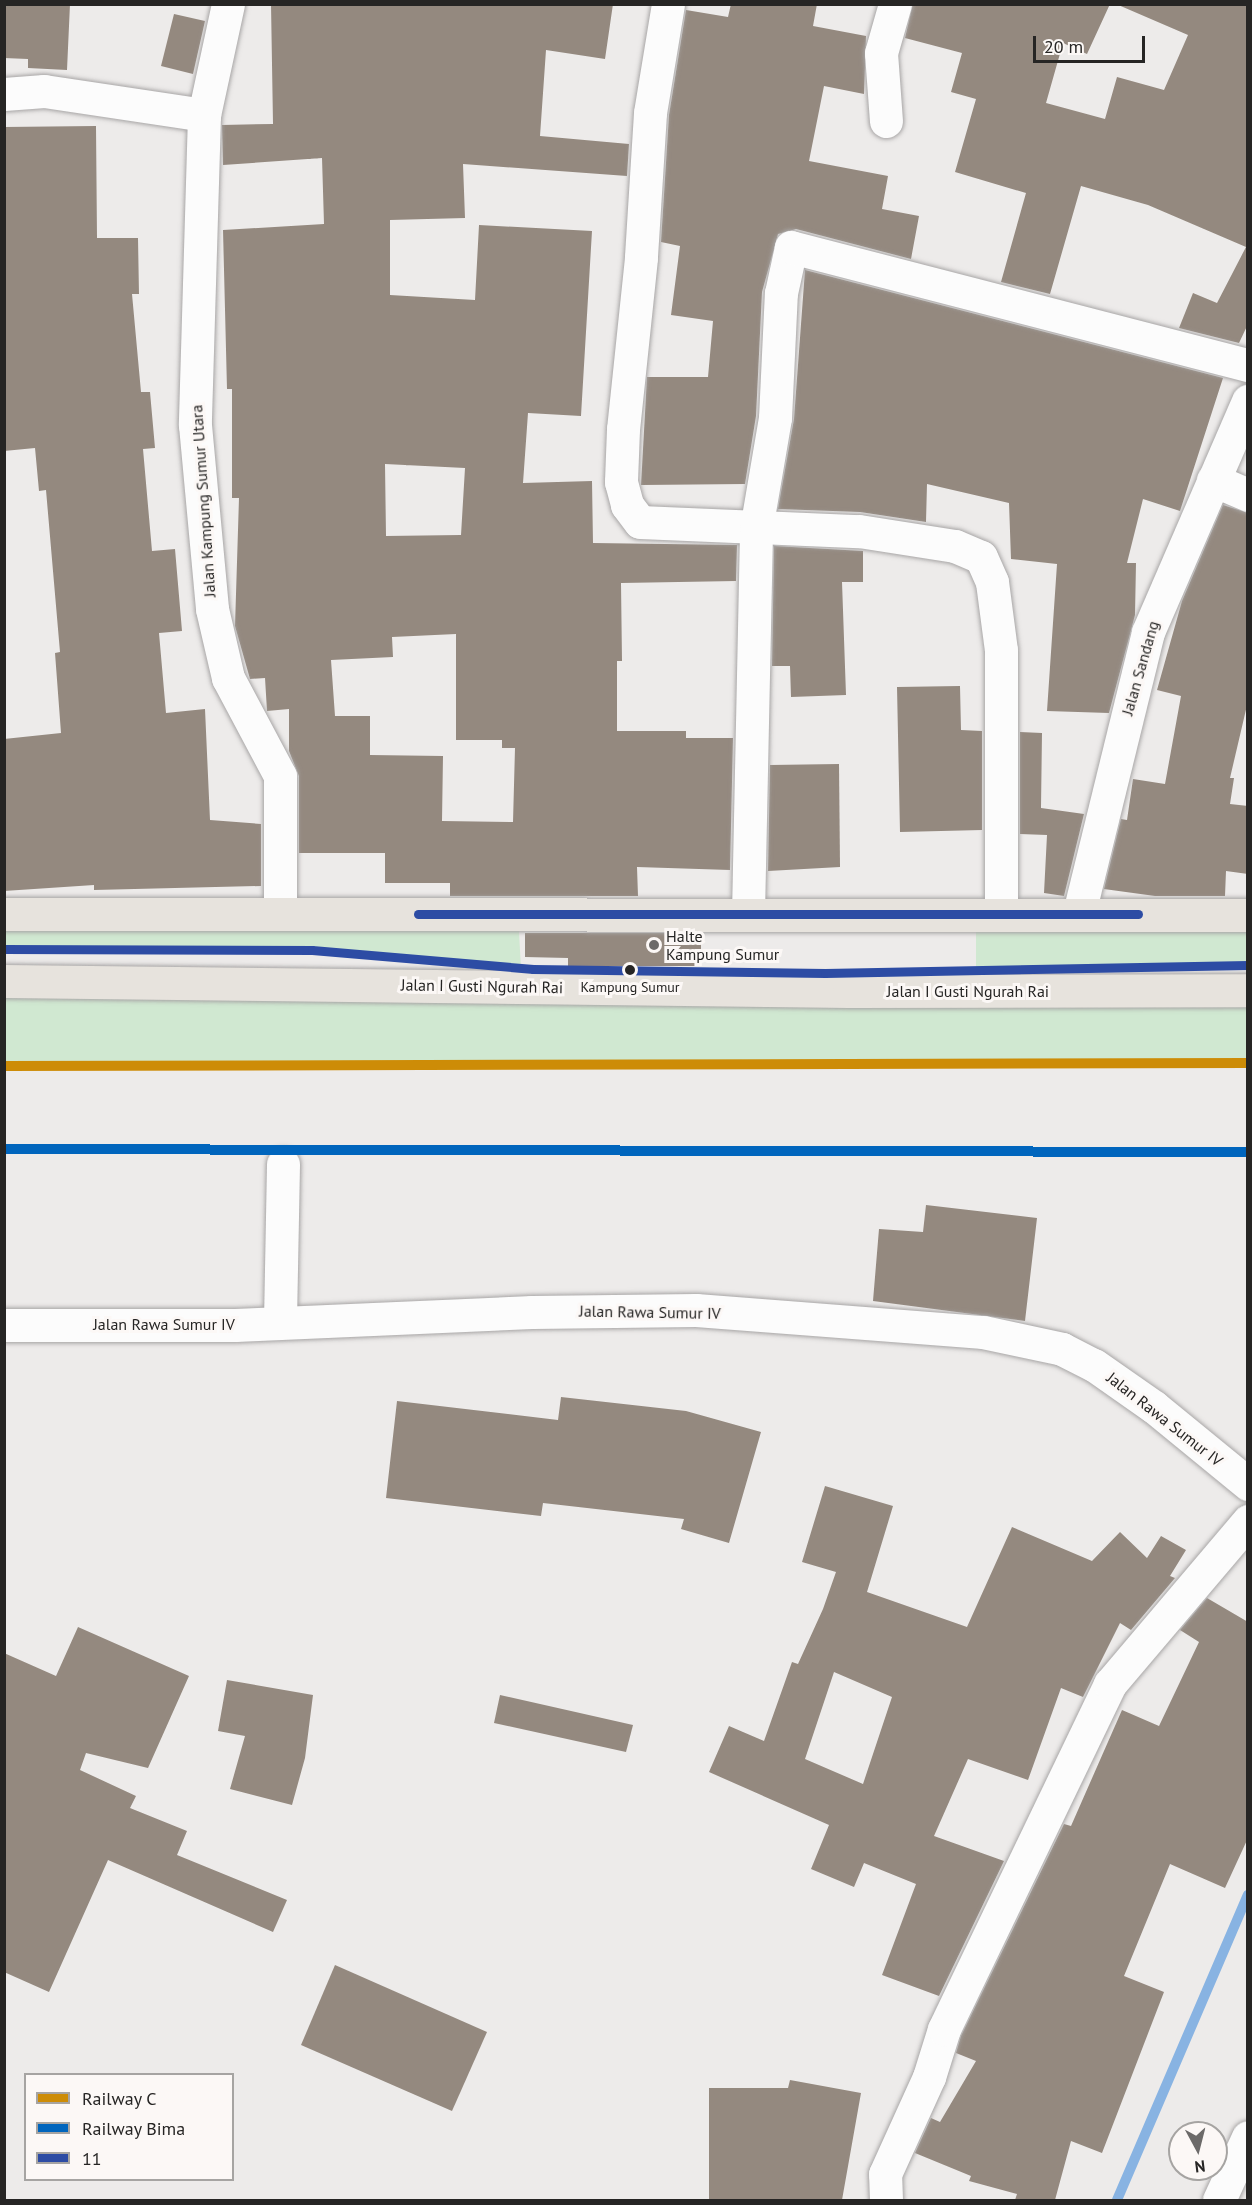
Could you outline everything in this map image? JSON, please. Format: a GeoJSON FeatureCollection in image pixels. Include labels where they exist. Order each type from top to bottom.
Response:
{"type":"FeatureCollection","features":[{"type":"Feature","properties":{"kind":"main road"},"geometry":{"type":"LineString","coordinates":[[4,914],[1248,915]]}},
{"type":"Feature","properties":{"kind":"main road","name":"Jalan I Gusti Ngurah Rai"},"geometry":{"type":"LineString","coordinates":[[4,981],[849,991],[1248,990]]}},
{"type":"Feature","properties":{"kind":"street","name":"Jalan Kampung Sumur Utara"},"geometry":{"type":"LineString","coordinates":[[228,4],[204,115],[195,425],[202,523],[212,609],[228,678],[266,741],[280,776],[280,914]]}},
{"type":"Feature","properties":{"kind":"street"},"geometry":{"type":"LineString","coordinates":[[668,4],[650,113],[621,482],[627,505],[639,522],[756,529],[859,531],[955,546],[981,557],[992,582],[1001,650],[1000,914]]}},
{"type":"Feature","properties":{"kind":"street"},"geometry":{"type":"LineString","coordinates":[[886,121],[881,53],[895,4]]}},
{"type":"Feature","properties":{"kind":"street"},"geometry":{"type":"LineString","coordinates":[[4,94],[64,93],[204,115]]}},
{"type":"Feature","properties":{"kind":"street"},"geometry":{"type":"LineString","coordinates":[[748,914],[756,529],[775,418],[781,293],[793,246],[1248,365]]}},
{"type":"Feature","properties":{"kind":"street","name":"Jalan Sandang"},"geometry":{"type":"LineString","coordinates":[[1079,914],[1148,632],[1246,407]]}},
{"type":"Feature","properties":{"kind":"street"},"geometry":{"type":"LineString","coordinates":[[1213,480],[1248,495]]}},
{"type":"Feature","properties":{"kind":"street"},"geometry":{"type":"LineString","coordinates":[[280,1320],[283,1164]]}},
{"type":"Feature","properties":{"kind":"street","name":"Jalan Rawa Sumur IV"},"geometry":{"type":"LineString","coordinates":[[4,1325],[696,1310],[957,1329],[1032,1341],[1094,1365],[1154,1407],[1248,1484]]}},
{"type":"Feature","properties":{"kind":"street"},"geometry":{"type":"LineString","coordinates":[[886,2200],[885,2174],[928,2077],[944,2029],[1110,1684],[1248,1521]]}},
{"type":"Feature","properties":{"kind":"street"},"geometry":{"type":"LineString","coordinates":[[1219,2200],[1248,2137]]}},
{"type":"Feature","properties":{"kind":"green space"},"geometry":{"type":"Polygon","coordinates":[[[5,914],[518,914],[521,968],[312,950],[5,949],[5,914]]]}},
{"type":"Feature","properties":{"kind":"green space"},"geometry":{"type":"Polygon","coordinates":[[[976,914],[1247,916],[1247,967],[976,969],[976,914]]]}},
{"type":"Feature","properties":{"kind":"green space"},"geometry":{"type":"Polygon","coordinates":[[[5,981],[1247,990],[1247,1063],[5,1066],[5,981]]]}},
{"type":"Feature","properties":{"kind":"building"},"geometry":{"type":"Polygon","coordinates":[[[4,4],[70,4],[67,70],[28,68],[28,59],[4,58],[4,4]]]}},
{"type":"Feature","properties":{"kind":"building"},"geometry":{"type":"Polygon","coordinates":[[[271,4],[613,4],[605,59],[546,50],[540,136],[629,144],[627,176],[463,164],[465,218],[390,220],[390,295],[475,300],[479,225],[592,231],[581,416],[528,413],[523,483],[592,481],[593,543],[737,545],[736,581],[621,583],[622,661],[617,661],[617,731],[686,731],[686,738],[733,738],[730,870],[637,867],[638,896],[450,896],[450,883],[385,883],[385,853],[299,853],[299,776],[289,751],[289,709],[267,711],[265,678],[250,679],[235,626],[239,498],[232,498],[232,389],[227,389],[223,230],[324,224],[322,158],[223,165],[222,125],[273,124],[271,4]],[[385,464],[386,536],[461,535],[465,468],[385,464]],[[456,634],[392,637],[393,657],[331,660],[335,716],[370,716],[370,755],[443,756],[442,821],[513,822],[515,748],[502,748],[502,740],[456,740],[456,634]]]}},
{"type":"Feature","properties":{"kind":"building"},"geometry":{"type":"Polygon","coordinates":[[[731,4],[817,4],[813,26],[866,36],[864,94],[824,86],[809,161],[888,176],[882,209],[919,216],[911,259],[796,229],[778,234],[762,292],[756,416],[745,484],[641,485],[647,377],[708,377],[713,321],[671,315],[680,246],[661,242],[669,115],[686,10],[728,17],[731,4]]]}},
{"type":"Feature","properties":{"kind":"building"},"geometry":{"type":"Polygon","coordinates":[[[913,4],[1110,4],[1087,54],[1063,43],[1046,103],[1105,119],[1117,77],[1164,90],[1188,35],[1116,4],[1248,4],[1248,324],[1239,343],[1179,328],[1193,293],[1217,303],[1246,247],[1148,205],[1081,186],[1050,294],[1001,282],[1026,193],[955,172],[976,99],[951,92],[962,53],[905,38],[913,4]]]}},
{"type":"Feature","properties":{"kind":"building"},"geometry":{"type":"Polygon","coordinates":[[[174,14],[205,21],[193,74],[161,66],[174,14]]]}},
{"type":"Feature","properties":{"kind":"building"},"geometry":{"type":"Polygon","coordinates":[[[96,126],[97,238],[138,238],[139,294],[132,294],[141,392],[150,392],[155,448],[143,449],[152,551],[175,549],[182,631],[159,633],[166,713],[205,709],[210,820],[261,824],[261,886],[94,890],[94,885],[4,891],[4,739],[61,733],[55,653],[60,652],[46,490],[39,491],[35,448],[4,451],[4,127],[96,126]]]}},
{"type":"Feature","properties":{"kind":"building"},"geometry":{"type":"Polygon","coordinates":[[[805,270],[1223,378],[1180,511],[1143,499],[1127,563],[1136,563],[1135,615],[1109,713],[1047,711],[1057,564],[1011,559],[1009,503],[927,484],[926,522],[860,512],[778,509],[794,419],[805,270]]]}},
{"type":"Feature","properties":{"kind":"building"},"geometry":{"type":"Polygon","coordinates":[[[1223,505],[1248,513],[1248,701],[1230,778],[1234,778],[1230,804],[1248,806],[1248,874],[1226,871],[1225,896],[1155,896],[1104,889],[1121,819],[1127,820],[1133,779],[1165,784],[1181,696],[1157,690],[1182,601],[1223,505]]]}},
{"type":"Feature","properties":{"kind":"building"},"geometry":{"type":"Polygon","coordinates":[[[774,546],[863,551],[863,582],[842,582],[846,695],[791,697],[790,666],[772,666],[774,546]]]}},
{"type":"Feature","properties":{"kind":"building"},"geometry":{"type":"Polygon","coordinates":[[[960,686],[961,730],[982,731],[982,830],[900,832],[897,687],[960,686]]]}},
{"type":"Feature","properties":{"kind":"building"},"geometry":{"type":"Polygon","coordinates":[[[1020,732],[1042,733],[1041,808],[1084,814],[1064,896],[1044,893],[1047,835],[1020,834],[1020,732]]]}},
{"type":"Feature","properties":{"kind":"building"},"geometry":{"type":"Polygon","coordinates":[[[839,764],[840,867],[768,871],[770,765],[839,764]]]}},
{"type":"Feature","properties":{"kind":"building","name":"Halte Kampung Sumur"},"geometry":{"type":"Polygon","coordinates":[[[525,933],[701,933],[701,966],[568,966],[568,958],[525,957],[525,933]]]}},
{"type":"Feature","properties":{"kind":"building"},"geometry":{"type":"Polygon","coordinates":[[[926,1205],[1037,1218],[1025,1321],[873,1301],[879,1229],[923,1232],[926,1205]]]}},
{"type":"Feature","properties":{"kind":"building"},"geometry":{"type":"Polygon","coordinates":[[[561,1397],[686,1411],[761,1432],[729,1543],[681,1529],[684,1519],[543,1503],[541,1516],[386,1498],[397,1401],[558,1420],[561,1397]]]}},
{"type":"Feature","properties":{"kind":"building"},"geometry":{"type":"Polygon","coordinates":[[[825,1486],[893,1506],[867,1592],[967,1627],[1012,1527],[1092,1561],[1120,1532],[1147,1558],[1161,1536],[1186,1550],[1170,1576],[1175,1578],[1131,1630],[1120,1623],[1083,1697],[1061,1688],[1028,1780],[968,1759],[934,1836],[1004,1861],[939,1996],[882,1975],[916,1884],[864,1863],[854,1887],[811,1869],[829,1825],[709,1772],[729,1726],[764,1741],[792,1662],[798,1664],[823,1609],[836,1572],[802,1562],[825,1486]],[[834,1672],[805,1759],[863,1784],[892,1697],[834,1672]]]}},
{"type":"Feature","properties":{"kind":"building"},"geometry":{"type":"Polygon","coordinates":[[[1207,1598],[1248,1622],[1248,1838],[1225,1888],[1170,1864],[1124,1976],[1164,1992],[1102,2153],[1071,2141],[1055,2200],[1015,2200],[1017,2194],[969,2181],[971,2176],[915,2153],[931,2118],[940,2122],[976,2061],[956,2053],[961,2036],[1064,1824],[1071,1826],[1122,1710],[1159,1726],[1199,1642],[1180,1630],[1207,1598]]]}},
{"type":"Feature","properties":{"kind":"building"},"geometry":{"type":"Polygon","coordinates":[[[78,1627],[189,1676],[148,1768],[86,1753],[80,1770],[136,1796],[130,1808],[187,1831],[177,1855],[287,1900],[273,1932],[108,1860],[49,1992],[4,1972],[4,1653],[56,1676],[78,1627]]]}},
{"type":"Feature","properties":{"kind":"building"},"geometry":{"type":"Polygon","coordinates":[[[227,1680],[313,1695],[305,1758],[292,1805],[230,1789],[245,1736],[218,1731],[227,1680]]]}},
{"type":"Feature","properties":{"kind":"building"},"geometry":{"type":"Polygon","coordinates":[[[500,1695],[633,1725],[626,1752],[494,1723],[500,1695]]]}},
{"type":"Feature","properties":{"kind":"building"},"geometry":{"type":"Polygon","coordinates":[[[335,1965],[487,2032],[452,2111],[301,2045],[335,1965]]]}},
{"type":"Feature","properties":{"kind":"building"},"geometry":{"type":"Polygon","coordinates":[[[790,2080],[861,2093],[842,2200],[709,2200],[709,2088],[788,2088],[790,2080]]]}},
{"type":"Feature","properties":{"kind":"waterway"},"geometry":{"type":"LineString","coordinates":[[1117,2200],[1248,1895]]}},
{"type":"Feature","properties":{"kind":"rail line","name":"C"},"geometry":{"type":"LineString","coordinates":[[4,1066],[1248,1063]]}},
{"type":"Feature","properties":{"kind":"rail line","name":"Bima"},"geometry":{"type":"LineString","coordinates":[[4,1149],[1248,1152]]}},
{"type":"Feature","properties":{"kind":"transit line","name":"11"},"geometry":{"type":"LineString","coordinates":[[418,914],[1138,914]]}},
{"type":"Feature","properties":{"kind":"transit line","name":"11"},"geometry":{"type":"LineString","coordinates":[[4,949],[312,950],[533,969],[825,973],[1248,965]]}},
{"type":"Feature","properties":{"kind":"place","name":"Halte Kampung Sumur"},"geometry":{"type":"Point","coordinates":[654,945]}},
{"type":"Feature","properties":{"kind":"place","name":"Kampung Sumur"},"geometry":{"type":"Point","coordinates":[630,970]}}]}
